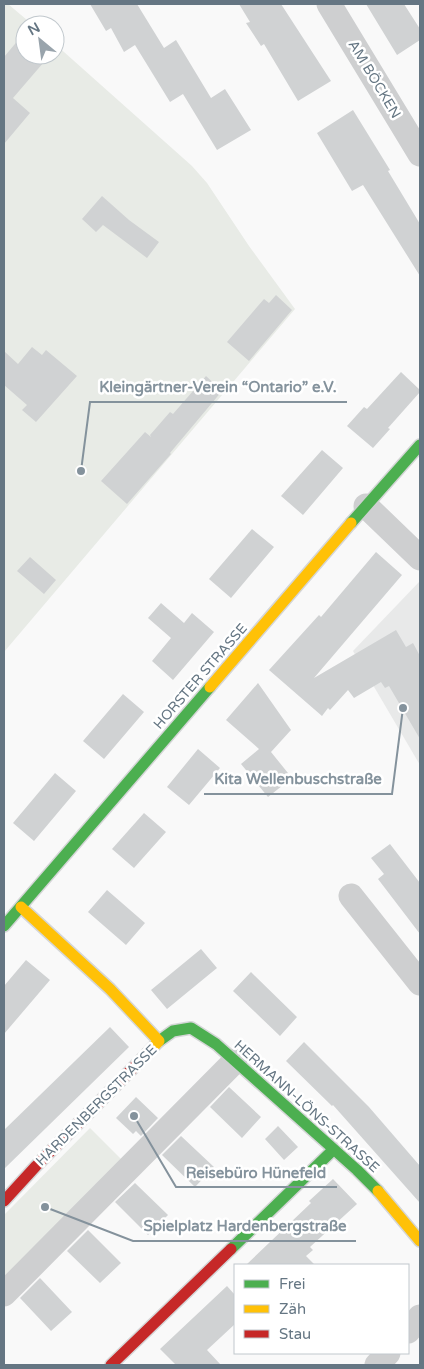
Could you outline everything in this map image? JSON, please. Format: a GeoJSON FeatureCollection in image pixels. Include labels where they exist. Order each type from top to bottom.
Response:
{"type":"FeatureCollection","features":[{"type":"Feature","properties":{"kind":"street","name":"AM BÖCKEN"},"geometry":{"type":"LineString","coordinates":[[329,4],[420,154]]}},
{"type":"Feature","properties":{"kind":"street","name":"HORSTER STRASSE"},"geometry":{"type":"LineString","coordinates":[[4,926],[420,445]]}},
{"type":"Feature","properties":{"kind":"street"},"geometry":{"type":"LineString","coordinates":[[366,506],[420,558]]}},
{"type":"Feature","properties":{"kind":"street"},"geometry":{"type":"LineString","coordinates":[[351,896],[420,983]]}},
{"type":"Feature","properties":{"kind":"street","name":"HARDENBERGSTRASSE"},"geometry":{"type":"LineString","coordinates":[[4,1201],[159,1041],[110,989],[21,907]]}},
{"type":"Feature","properties":{"kind":"street","name":"HERMANN-LÖNS-STRASSE"},"geometry":{"type":"LineString","coordinates":[[159,1041],[172,1031],[191,1028],[216,1044],[333,1150],[344,1157],[420,1241]]}},
{"type":"Feature","properties":{"kind":"street"},"geometry":{"type":"LineString","coordinates":[[4,1294],[236,1061]]}},
{"type":"Feature","properties":{"kind":"street"},"geometry":{"type":"LineString","coordinates":[[111,1365],[333,1150]]}},
{"type":"Feature","properties":{"kind":"street"},"geometry":{"type":"LineString","coordinates":[[409,1330],[420,1317]]}},
{"type":"Feature","properties":{"kind":"street"},"geometry":{"type":"LineString","coordinates":[[377,1365],[387,1354]]}},
{"type":"Feature","properties":{"kind":"shaded area"},"geometry":{"type":"Polygon","coordinates":[[[4,4],[8,4],[21,15],[15,15],[15,65],[65,65],[65,53],[192,166],[207,183],[249,246],[295,309],[4,652],[4,4]]]}},
{"type":"Feature","properties":{"kind":"shaded area"},"geometry":{"type":"Polygon","coordinates":[[[420,581],[420,765],[353,651],[420,581]]]}},
{"type":"Feature","properties":{"kind":"shaded area"},"geometry":{"type":"Polygon","coordinates":[[[90,1128],[124,1162],[4,1279],[4,1215],[90,1128]]]}},
{"type":"Feature","properties":{"kind":"building"},"geometry":{"type":"Polygon","coordinates":[[[90,4],[137,4],[164,48],[176,40],[211,98],[225,89],[251,130],[217,150],[183,94],[170,102],[135,45],[124,52],[111,28],[106,31],[90,4]]]}},
{"type":"Feature","properties":{"kind":"building"},"geometry":{"type":"Polygon","coordinates":[[[239,4],[281,4],[331,81],[298,101],[264,44],[261,46],[246,23],[250,22],[239,4]]]}},
{"type":"Feature","properties":{"kind":"building"},"geometry":{"type":"Polygon","coordinates":[[[366,4],[404,4],[420,29],[420,40],[397,55],[366,4]]]}},
{"type":"Feature","properties":{"kind":"building"},"geometry":{"type":"Polygon","coordinates":[[[15,44],[15,65],[41,65],[13,98],[30,113],[4,144],[4,57],[15,44]]]}},
{"type":"Feature","properties":{"kind":"building"},"geometry":{"type":"Polygon","coordinates":[[[353,110],[420,224],[420,276],[363,185],[352,191],[317,133],[353,110]]]}},
{"type":"Feature","properties":{"kind":"building"},"geometry":{"type":"Polygon","coordinates":[[[102,196],[129,220],[159,242],[147,258],[103,225],[96,232],[82,219],[102,196]]]}},
{"type":"Feature","properties":{"kind":"building"},"geometry":{"type":"Polygon","coordinates":[[[276,295],[292,310],[249,361],[227,342],[264,299],[269,303],[276,295]]]}},
{"type":"Feature","properties":{"kind":"building"},"geometry":{"type":"Polygon","coordinates":[[[32,347],[42,355],[46,350],[77,376],[36,422],[22,410],[27,405],[4,385],[4,351],[18,364],[32,347]]]}},
{"type":"Feature","properties":{"kind":"building"},"geometry":{"type":"Polygon","coordinates":[[[401,372],[420,392],[373,448],[347,426],[364,407],[367,409],[401,372]]]}},
{"type":"Feature","properties":{"kind":"building"},"geometry":{"type":"Polygon","coordinates":[[[206,376],[222,391],[171,454],[127,504],[101,481],[145,432],[151,437],[150,435],[170,412],[173,414],[206,376]]]}},
{"type":"Feature","properties":{"kind":"building"},"geometry":{"type":"Polygon","coordinates":[[[322,450],[343,468],[303,515],[281,496],[322,450]]]}},
{"type":"Feature","properties":{"kind":"building"},"geometry":{"type":"Polygon","coordinates":[[[252,529],[274,547],[231,598],[209,579],[252,529]]]}},
{"type":"Feature","properties":{"kind":"building"},"geometry":{"type":"Polygon","coordinates":[[[376,552],[402,575],[314,678],[396,630],[406,647],[413,643],[420,656],[420,739],[389,686],[385,688],[381,682],[354,698],[348,690],[322,716],[269,670],[319,615],[321,617],[376,552]]]}},
{"type":"Feature","properties":{"kind":"building"},"geometry":{"type":"Polygon","coordinates":[[[30,557],[56,580],[44,594],[17,571],[30,557]]]}},
{"type":"Feature","properties":{"kind":"building"},"geometry":{"type":"Polygon","coordinates":[[[161,603],[184,623],[192,613],[214,632],[173,680],[152,661],[171,638],[148,618],[161,603]]]}},
{"type":"Feature","properties":{"kind":"building"},"geometry":{"type":"Polygon","coordinates":[[[258,683],[291,730],[271,752],[292,778],[268,797],[241,764],[259,749],[226,720],[258,683]]]}},
{"type":"Feature","properties":{"kind":"building"},"geometry":{"type":"Polygon","coordinates":[[[123,694],[144,712],[104,759],[83,741],[123,694]]]}},
{"type":"Feature","properties":{"kind":"building"},"geometry":{"type":"Polygon","coordinates":[[[198,749],[220,768],[189,805],[167,787],[198,749]]]}},
{"type":"Feature","properties":{"kind":"building"},"geometry":{"type":"Polygon","coordinates":[[[55,773],[76,791],[34,841],[13,823],[55,773]]]}},
{"type":"Feature","properties":{"kind":"building"},"geometry":{"type":"Polygon","coordinates":[[[144,813],[166,832],[134,868],[112,849],[144,813]]]}},
{"type":"Feature","properties":{"kind":"building"},"geometry":{"type":"Polygon","coordinates":[[[390,844],[420,883],[420,934],[378,879],[384,874],[371,858],[390,844]]]}},
{"type":"Feature","properties":{"kind":"building"},"geometry":{"type":"Polygon","coordinates":[[[107,890],[145,923],[126,945],[88,912],[107,890]]]}},
{"type":"Feature","properties":{"kind":"building"},"geometry":{"type":"Polygon","coordinates":[[[201,949],[217,968],[167,1009],[151,990],[201,949]]]}},
{"type":"Feature","properties":{"kind":"building"},"geometry":{"type":"Polygon","coordinates":[[[26,960],[50,980],[4,1034],[4,986],[26,960]]]}},
{"type":"Feature","properties":{"kind":"building"},"geometry":{"type":"Polygon","coordinates":[[[251,972],[297,1017],[280,1036],[233,991],[251,972]]]}},
{"type":"Feature","properties":{"kind":"building"},"geometry":{"type":"Polygon","coordinates":[[[110,1027],[129,1047],[4,1169],[4,1130],[110,1027]]]}},
{"type":"Feature","properties":{"kind":"building"},"geometry":{"type":"Polygon","coordinates":[[[304,1042],[369,1107],[420,1166],[420,1203],[333,1105],[286,1061],[304,1042]]]}},
{"type":"Feature","properties":{"kind":"building"},"geometry":{"type":"Polygon","coordinates":[[[229,1087],[261,1117],[242,1138],[210,1107],[229,1087]]]}},
{"type":"Feature","properties":{"kind":"building"},"geometry":{"type":"Polygon","coordinates":[[[136,1097],[158,1118],[141,1136],[136,1131],[133,1134],[116,1118],[136,1097]]]}},
{"type":"Feature","properties":{"kind":"building"},"geometry":{"type":"Polygon","coordinates":[[[278,1126],[298,1147],[284,1160],[265,1139],[278,1126]]]}},
{"type":"Feature","properties":{"kind":"building"},"geometry":{"type":"Polygon","coordinates":[[[181,1136],[214,1167],[195,1187],[162,1155],[181,1136]]]}},
{"type":"Feature","properties":{"kind":"building"},"geometry":{"type":"Polygon","coordinates":[[[333,1179],[357,1204],[310,1247],[313,1250],[306,1256],[314,1264],[247,1264],[311,1203],[309,1201],[333,1179]]]}},
{"type":"Feature","properties":{"kind":"building"},"geometry":{"type":"Polygon","coordinates":[[[135,1183],[168,1215],[148,1235],[115,1202],[135,1183]]]}},
{"type":"Feature","properties":{"kind":"building"},"geometry":{"type":"Polygon","coordinates":[[[88,1230],[121,1263],[100,1283],[67,1251],[88,1230]]]}},
{"type":"Feature","properties":{"kind":"building"},"geometry":{"type":"Polygon","coordinates":[[[40,1278],[72,1312],[51,1331],[20,1298],[40,1278]]]}},
{"type":"Feature","properties":{"kind":"building"},"geometry":{"type":"Polygon","coordinates":[[[227,1286],[234,1294],[234,1325],[207,1350],[221,1365],[176,1365],[160,1349],[227,1286]]]}},
{"type":"Feature","properties":{"kind":"traffic: fast"},"geometry":{"type":"LineString","coordinates":[[351,523],[420,445]]}},
{"type":"Feature","properties":{"kind":"traffic: fast"},"geometry":{"type":"LineString","coordinates":[[4,926],[210,687]]}},
{"type":"Feature","properties":{"kind":"traffic: fast"},"geometry":{"type":"LineString","coordinates":[[159,1041],[173,1031],[191,1028],[216,1044],[378,1191]]}},
{"type":"Feature","properties":{"kind":"traffic: fast"},"geometry":{"type":"LineString","coordinates":[[231,1249],[333,1150]]}},
{"type":"Feature","properties":{"kind":"traffic: slow"},"geometry":{"type":"LineString","coordinates":[[210,687],[351,523]]}},
{"type":"Feature","properties":{"kind":"traffic: slow"},"geometry":{"type":"LineString","coordinates":[[21,907],[110,989],[159,1041],[137,1064]]}},
{"type":"Feature","properties":{"kind":"traffic: slow"},"geometry":{"type":"LineString","coordinates":[[378,1191],[420,1241]]}},
{"type":"Feature","properties":{"kind":"traffic: jam"},"geometry":{"type":"LineString","coordinates":[[4,1201],[137,1064]]}},
{"type":"Feature","properties":{"kind":"traffic: jam"},"geometry":{"type":"LineString","coordinates":[[111,1365],[231,1249]]}},
{"type":"Feature","properties":{"kind":"place","name":"Kleingärtner-Verein “Ontario” e.V."},"geometry":{"type":"Point","coordinates":[81,471]}},
{"type":"Feature","properties":{"kind":"place","name":"Kita Wellenbuschstraße"},"geometry":{"type":"Point","coordinates":[403,708]}},
{"type":"Feature","properties":{"kind":"place","name":"Reisebüro Hünefeld"},"geometry":{"type":"Point","coordinates":[134,1116]}},
{"type":"Feature","properties":{"kind":"place","name":"Spielplatz Hardenbergstraße"},"geometry":{"type":"Point","coordinates":[45,1207]}}]}
